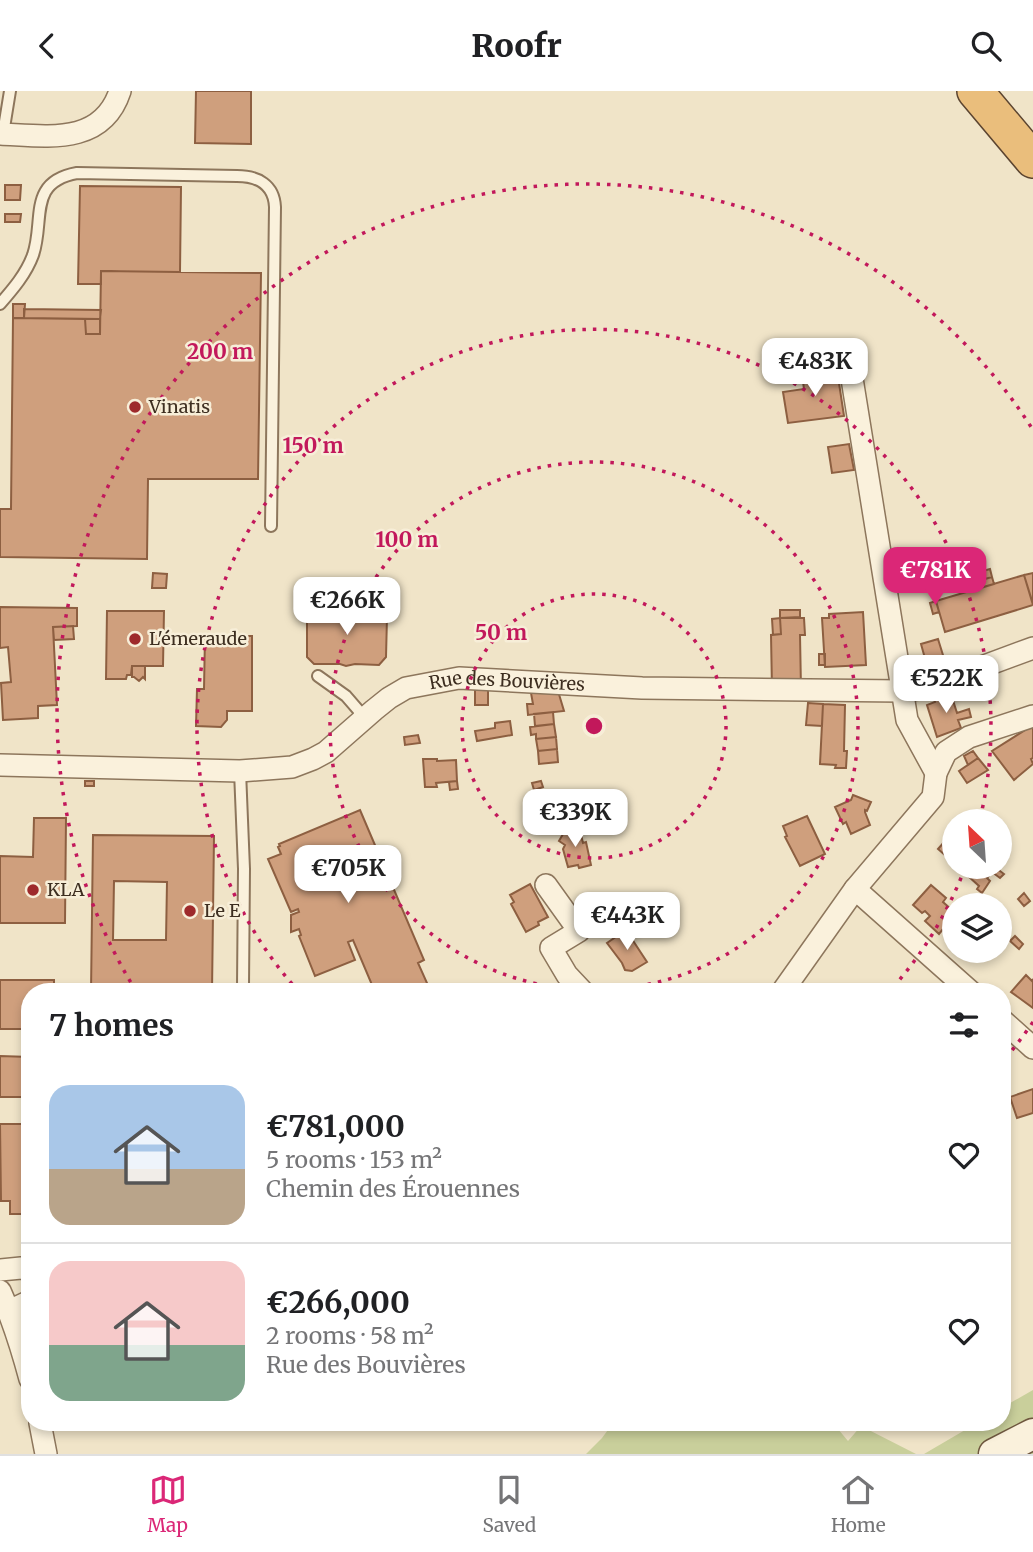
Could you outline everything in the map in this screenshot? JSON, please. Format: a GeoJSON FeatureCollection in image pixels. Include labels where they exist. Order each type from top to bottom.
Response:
{"type":"FeatureCollection","features":[{"type":"Feature","properties":{"kind":"highway"},"geometry":{"type":"LineString","coordinates":[[975,91],[1033,160]]}},
{"type":"Feature","properties":{"kind":"main road"},"geometry":{"type":"LineString","coordinates":[[994,1454],[1033,1434]]}},
{"type":"Feature","properties":{"kind":"street"},"geometry":{"type":"LineString","coordinates":[[1,134],[63,135],[83,132],[93,128],[110,113],[120,91]]}},
{"type":"Feature","properties":{"kind":"street"},"geometry":{"type":"LineString","coordinates":[[849,360],[907,720],[936,773]]}},
{"type":"Feature","properties":{"kind":"street","name":"Rue des Bouvières"},"geometry":{"type":"LineString","coordinates":[[0,765],[240,771],[282,769],[313,759],[337,744],[389,698],[406,688],[443,680],[459,678],[642,688],[902,691],[925,688],[1033,649]]}},
{"type":"Feature","properties":{"kind":"street"},"geometry":{"type":"LineString","coordinates":[[788,983],[855,889],[933,797],[936,773],[946,751],[969,737],[1033,716]]}},
{"type":"Feature","properties":{"kind":"street"},"geometry":{"type":"LineString","coordinates":[[546,885],[579,931],[551,948],[575,983]]}},
{"type":"Feature","properties":{"kind":"street"},"geometry":{"type":"LineString","coordinates":[[855,889],[961,983]]}},
{"type":"Feature","properties":{"kind":"street"},"geometry":{"type":"LineString","coordinates":[[1011,1028],[1033,1048]]}},
{"type":"Feature","properties":{"kind":"street"},"geometry":{"type":"LineString","coordinates":[[0,1270],[21,1268]]}},
{"type":"Feature","properties":{"kind":"street"},"geometry":{"type":"LineString","coordinates":[[0,1291],[21,1344]]}},
{"type":"Feature","properties":{"kind":"street"},"geometry":{"type":"LineString","coordinates":[[9,1311],[21,1305]]}},
{"type":"Feature","properties":{"kind":"street"},"geometry":{"type":"LineString","coordinates":[[42,1431],[46,1454]]}},
{"type":"Feature","properties":{"kind":"lane"},"geometry":{"type":"LineString","coordinates":[[1,134],[10,91]]}},
{"type":"Feature","properties":{"kind":"lane"},"geometry":{"type":"LineString","coordinates":[[0,304],[26,272],[37,239],[41,200],[44,192],[59,178],[77,173],[237,176],[263,183],[274,194],[275,207],[271,526]]}},
{"type":"Feature","properties":{"kind":"lane"},"geometry":{"type":"LineString","coordinates":[[318,676],[346,697],[359,711],[359,723]]}},
{"type":"Feature","properties":{"kind":"lane"},"geometry":{"type":"LineString","coordinates":[[240,771],[244,869],[243,983]]}},
{"type":"Feature","properties":{"kind":"green space"},"geometry":{"type":"Polygon","coordinates":[[[1033,1390],[1033,1454],[924,1454],[963,1431],[1011,1431],[1011,1402],[1033,1390]]]}},
{"type":"Feature","properties":{"kind":"green space"},"geometry":{"type":"Polygon","coordinates":[[[607,1431],[840,1431],[848,1441],[857,1431],[871,1431],[916,1454],[586,1454],[607,1431]]]}},
{"type":"Feature","properties":{"kind":"building"},"geometry":{"type":"Polygon","coordinates":[[[196,91],[251,91],[251,144],[195,143],[196,91]]]}},
{"type":"Feature","properties":{"kind":"building"},"geometry":{"type":"Polygon","coordinates":[[[5,185],[21,185],[20,200],[5,200],[5,185]]]}},
{"type":"Feature","properties":{"kind":"building"},"geometry":{"type":"Polygon","coordinates":[[[80,186],[181,187],[180,272],[101,271],[101,284],[78,284],[80,186]]]}},
{"type":"Feature","properties":{"kind":"building"},"geometry":{"type":"Polygon","coordinates":[[[5,214],[21,214],[20,222],[5,222],[5,214]]]}},
{"type":"Feature","properties":{"kind":"building","name":"Vinatis"},"geometry":{"type":"Polygon","coordinates":[[[101,271],[261,273],[258,479],[148,479],[147,559],[0,557],[0,509],[11,509],[13,318],[85,319],[86,334],[100,334],[101,271]]]}},
{"type":"Feature","properties":{"kind":"building"},"geometry":{"type":"Polygon","coordinates":[[[13,304],[25,304],[24,318],[13,318],[13,304]]]}},
{"type":"Feature","properties":{"kind":"building"},"geometry":{"type":"Polygon","coordinates":[[[24,309],[101,310],[100,319],[24,318],[24,309]]]}},
{"type":"Feature","properties":{"kind":"building"},"geometry":{"type":"Polygon","coordinates":[[[85,319],[100,319],[100,334],[86,334],[85,319]]]}},
{"type":"Feature","properties":{"kind":"building"},"geometry":{"type":"Polygon","coordinates":[[[837,370],[844,416],[788,423],[783,392],[804,389],[802,374],[837,370]]]}},
{"type":"Feature","properties":{"kind":"building"},"geometry":{"type":"Polygon","coordinates":[[[849,444],[854,470],[832,473],[828,447],[849,444]]]}},
{"type":"Feature","properties":{"kind":"building"},"geometry":{"type":"Polygon","coordinates":[[[990,569],[992,577],[974,582],[972,574],[990,569]]]}},
{"type":"Feature","properties":{"kind":"building"},"geometry":{"type":"Polygon","coordinates":[[[153,573],[167,574],[166,588],[152,588],[153,573]]]}},
{"type":"Feature","properties":{"kind":"building"},"geometry":{"type":"Polygon","coordinates":[[[1033,573],[1033,604],[1024,575],[1033,573]]]}},
{"type":"Feature","properties":{"kind":"building"},"geometry":{"type":"Polygon","coordinates":[[[1024,575],[1033,605],[945,632],[936,601],[1024,575]]]}},
{"type":"Feature","properties":{"kind":"building"},"geometry":{"type":"Polygon","coordinates":[[[992,577],[994,584],[977,589],[974,582],[992,577]]]}},
{"type":"Feature","properties":{"kind":"building"},"geometry":{"type":"Polygon","coordinates":[[[936,601],[939,612],[933,614],[930,603],[936,601]]]}},
{"type":"Feature","properties":{"kind":"building"},"geometry":{"type":"Polygon","coordinates":[[[0,607],[77,608],[77,626],[53,627],[57,705],[38,706],[38,718],[3,720],[1,683],[11,682],[8,647],[0,648],[0,607]]]}},
{"type":"Feature","properties":{"kind":"building"},"geometry":{"type":"Polygon","coordinates":[[[314,610],[380,610],[387,617],[386,657],[379,665],[314,664],[307,657],[307,617],[314,610]]]}},
{"type":"Feature","properties":{"kind":"building"},"geometry":{"type":"Polygon","coordinates":[[[780,610],[800,610],[800,617],[780,618],[780,610]]]}},
{"type":"Feature","properties":{"kind":"building","name":"L'émeraude"},"geometry":{"type":"Polygon","coordinates":[[[107,611],[164,611],[163,666],[132,666],[131,675],[127,675],[126,679],[106,679],[107,611]]]}},
{"type":"Feature","properties":{"kind":"building"},"geometry":{"type":"Polygon","coordinates":[[[863,612],[866,665],[825,667],[822,618],[829,618],[829,614],[863,612]]]}},
{"type":"Feature","properties":{"kind":"building"},"geometry":{"type":"Polygon","coordinates":[[[780,618],[804,618],[805,635],[800,635],[801,689],[772,689],[771,635],[781,634],[780,618]]]}},
{"type":"Feature","properties":{"kind":"building"},"geometry":{"type":"Polygon","coordinates":[[[780,618],[781,634],[773,635],[772,619],[780,618]]]}},
{"type":"Feature","properties":{"kind":"building"},"geometry":{"type":"Polygon","coordinates":[[[73,626],[74,639],[54,640],[53,627],[73,626]]]}},
{"type":"Feature","properties":{"kind":"building"},"geometry":{"type":"Polygon","coordinates":[[[205,636],[252,636],[252,711],[227,711],[227,720],[221,727],[196,726],[197,689],[204,689],[205,636]]]}},
{"type":"Feature","properties":{"kind":"building"},"geometry":{"type":"Polygon","coordinates":[[[938,639],[947,668],[929,673],[921,644],[938,639]]]}},
{"type":"Feature","properties":{"kind":"building"},"geometry":{"type":"Polygon","coordinates":[[[819,654],[825,654],[825,665],[819,665],[819,654]]]}},
{"type":"Feature","properties":{"kind":"building"},"geometry":{"type":"Polygon","coordinates":[[[132,666],[145,666],[145,679],[143,677],[139,681],[132,677],[132,666]]]}},
{"type":"Feature","properties":{"kind":"building"},"geometry":{"type":"Polygon","coordinates":[[[475,690],[488,690],[488,705],[475,705],[475,690]]]}},
{"type":"Feature","properties":{"kind":"building"},"geometry":{"type":"Polygon","coordinates":[[[558,691],[564,711],[528,715],[527,704],[533,704],[531,693],[558,691]]]}},
{"type":"Feature","properties":{"kind":"building"},"geometry":{"type":"Polygon","coordinates":[[[951,694],[957,713],[969,709],[971,717],[958,720],[961,728],[937,737],[927,705],[935,702],[934,699],[951,694]]]}},
{"type":"Feature","properties":{"kind":"building"},"geometry":{"type":"Polygon","coordinates":[[[808,703],[823,704],[822,726],[806,725],[808,703]]]}},
{"type":"Feature","properties":{"kind":"building"},"geometry":{"type":"Polygon","coordinates":[[[823,704],[845,705],[846,768],[820,764],[823,704]]]}},
{"type":"Feature","properties":{"kind":"building"},"geometry":{"type":"Polygon","coordinates":[[[553,712],[554,724],[535,726],[534,714],[553,712]]]}},
{"type":"Feature","properties":{"kind":"building"},"geometry":{"type":"Polygon","coordinates":[[[510,721],[512,735],[477,741],[475,731],[495,728],[495,723],[510,721]]]}},
{"type":"Feature","properties":{"kind":"building"},"geometry":{"type":"Polygon","coordinates":[[[554,724],[556,737],[536,739],[536,734],[531,735],[530,727],[554,724]]]}},
{"type":"Feature","properties":{"kind":"building"},"geometry":{"type":"Polygon","coordinates":[[[1033,725],[1033,764],[1014,780],[992,751],[1033,725]]]}},
{"type":"Feature","properties":{"kind":"building"},"geometry":{"type":"Polygon","coordinates":[[[418,735],[420,743],[405,745],[404,737],[418,735]]]}},
{"type":"Feature","properties":{"kind":"building"},"geometry":{"type":"Polygon","coordinates":[[[556,737],[557,749],[538,751],[536,739],[556,737]]]}},
{"type":"Feature","properties":{"kind":"building"},"geometry":{"type":"Polygon","coordinates":[[[557,749],[558,762],[539,764],[538,751],[557,749]]]}},
{"type":"Feature","properties":{"kind":"building"},"geometry":{"type":"Polygon","coordinates":[[[973,751],[978,758],[968,765],[964,756],[973,751]]]}},
{"type":"Feature","properties":{"kind":"building"},"geometry":{"type":"Polygon","coordinates":[[[978,758],[988,770],[967,783],[959,771],[978,758]]]}},
{"type":"Feature","properties":{"kind":"building"},"geometry":{"type":"Polygon","coordinates":[[[423,759],[456,760],[457,781],[436,783],[437,787],[425,787],[423,759]]]}},
{"type":"Feature","properties":{"kind":"building"},"geometry":{"type":"Polygon","coordinates":[[[85,781],[94,781],[94,786],[85,786],[85,781]]]}},
{"type":"Feature","properties":{"kind":"building"},"geometry":{"type":"Polygon","coordinates":[[[457,781],[458,789],[450,790],[449,782],[457,781]]]}},
{"type":"Feature","properties":{"kind":"building"},"geometry":{"type":"Polygon","coordinates":[[[541,781],[543,787],[534,790],[532,783],[541,781]]]}},
{"type":"Feature","properties":{"kind":"building"},"geometry":{"type":"Polygon","coordinates":[[[853,795],[871,802],[867,811],[865,810],[870,825],[851,834],[835,807],[851,800],[853,795]]]}},
{"type":"Feature","properties":{"kind":"building"},"geometry":{"type":"Polygon","coordinates":[[[360,810],[424,960],[418,963],[427,983],[371,983],[353,940],[348,942],[355,960],[315,976],[299,936],[299,929],[291,932],[291,915],[299,912],[298,909],[291,912],[268,859],[281,854],[279,844],[360,810]]]}},
{"type":"Feature","properties":{"kind":"building"},"geometry":{"type":"Polygon","coordinates":[[[807,816],[825,854],[800,866],[785,837],[787,836],[783,826],[807,816]]]}},
{"type":"Feature","properties":{"kind":"building","name":"KLA"},"geometry":{"type":"Polygon","coordinates":[[[34,818],[66,818],[65,923],[0,923],[0,856],[33,857],[34,818]]]}},
{"type":"Feature","properties":{"kind":"building"},"geometry":{"type":"Polygon","coordinates":[[[567,827],[581,835],[583,843],[586,842],[591,865],[568,867],[563,849],[565,845],[559,841],[567,827]]]}},
{"type":"Feature","properties":{"kind":"building","name":"Le E"},"geometry":{"type":"Polygon","coordinates":[[[93,835],[214,836],[212,983],[91,983],[93,835]],[[114,881],[113,940],[166,940],[167,882],[114,881]]]}},
{"type":"Feature","properties":{"kind":"building"},"geometry":{"type":"Polygon","coordinates":[[[971,879],[990,881],[982,893],[977,889],[979,886],[971,879]]]}},
{"type":"Feature","properties":{"kind":"building"},"geometry":{"type":"Polygon","coordinates":[[[530,884],[548,917],[526,932],[511,904],[514,902],[510,895],[530,884]]]}},
{"type":"Feature","properties":{"kind":"building"},"geometry":{"type":"Polygon","coordinates":[[[931,885],[942,895],[942,930],[939,934],[925,921],[930,916],[913,905],[931,885]]]}},
{"type":"Feature","properties":{"kind":"building"},"geometry":{"type":"Polygon","coordinates":[[[1024,893],[1030,901],[1024,906],[1018,899],[1024,893]]]}},
{"type":"Feature","properties":{"kind":"building"},"geometry":{"type":"Polygon","coordinates":[[[626,930],[647,962],[632,971],[625,970],[607,943],[626,930]]]}},
{"type":"Feature","properties":{"kind":"building"},"geometry":{"type":"Polygon","coordinates":[[[1015,936],[1023,944],[1019,949],[1012,943],[1015,936]]]}},
{"type":"Feature","properties":{"kind":"building"},"geometry":{"type":"Polygon","coordinates":[[[1026,975],[1032,981],[1033,979],[1033,1008],[1011,992],[1026,975]]]}},
{"type":"Feature","properties":{"kind":"building"},"geometry":{"type":"Polygon","coordinates":[[[0,980],[54,980],[54,983],[21,983],[21,1029],[0,1029],[0,980]]]}},
{"type":"Feature","properties":{"kind":"building"},"geometry":{"type":"Polygon","coordinates":[[[0,1056],[21,1057],[21,1097],[0,1097],[0,1056]]]}},
{"type":"Feature","properties":{"kind":"building"},"geometry":{"type":"Polygon","coordinates":[[[1033,1089],[1033,1113],[1017,1118],[1011,1097],[1033,1089]]]}},
{"type":"Feature","properties":{"kind":"building"},"geometry":{"type":"Polygon","coordinates":[[[0,1124],[21,1124],[21,1214],[10,1214],[10,1201],[1,1201],[0,1124]]]}},
{"type":"Feature","properties":{"kind":"place","name":"Vinatis"},"geometry":{"type":"Point","coordinates":[135,407]}},
{"type":"Feature","properties":{"kind":"place","name":"L'émeraude"},"geometry":{"type":"Point","coordinates":[135,639]}},
{"type":"Feature","properties":{"kind":"place","name":"KLA"},"geometry":{"type":"Point","coordinates":[33,890]}},
{"type":"Feature","properties":{"kind":"place","name":"Le E"},"geometry":{"type":"Point","coordinates":[190,911]}}]}
